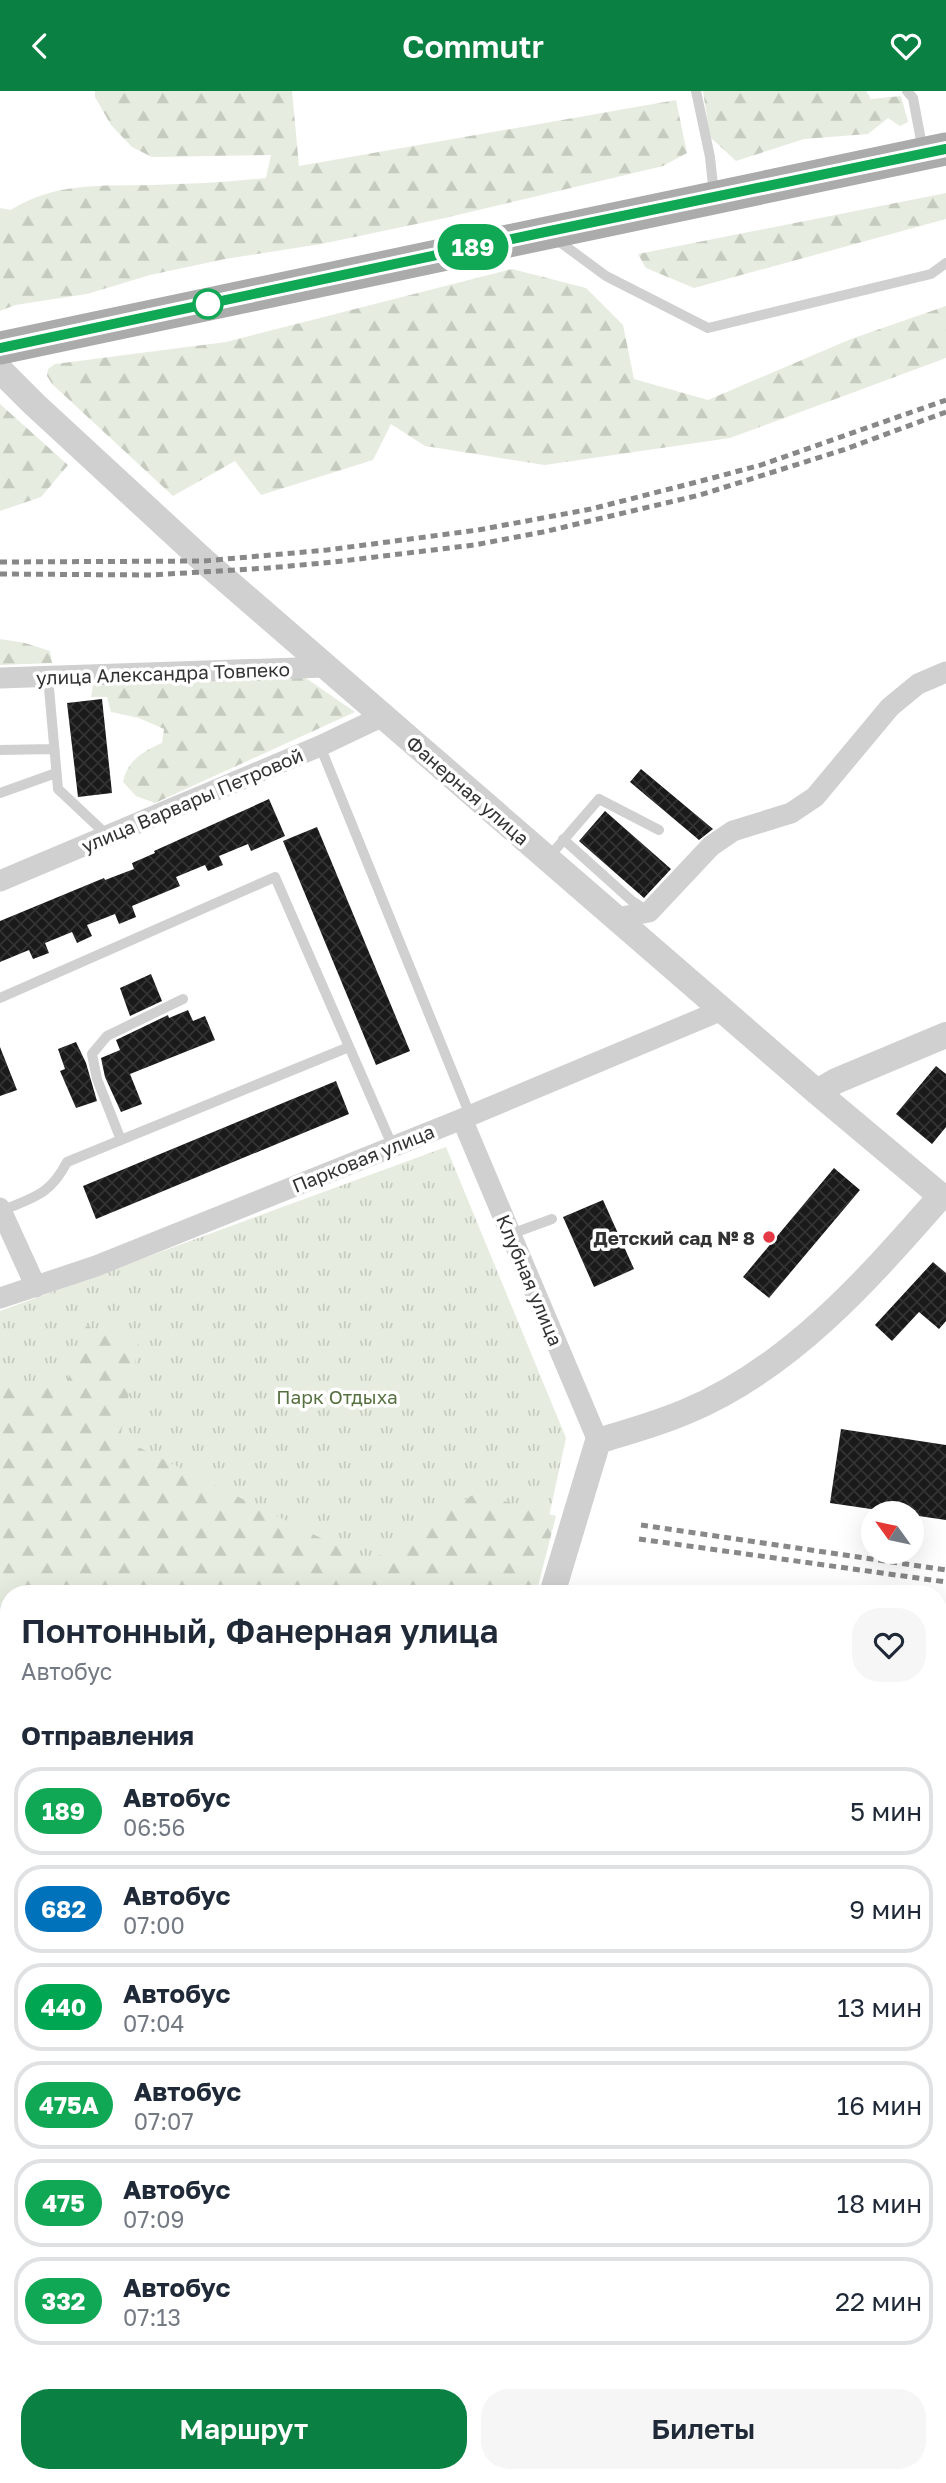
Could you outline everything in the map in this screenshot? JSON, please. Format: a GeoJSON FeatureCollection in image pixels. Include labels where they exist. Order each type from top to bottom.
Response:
{"type":"FeatureCollection","features":[{"type":"Feature","properties":{"kind":"main road"},"geometry":{"type":"LineString","coordinates":[[0,348],[935,151]]}},
{"type":"Feature","properties":{"kind":"street","name":"Фанерная улица"},"geometry":{"type":"LineString","coordinates":[[0,370],[204,561],[325,667],[383,716],[633,910],[722,1010],[817,1092],[944,1195]]}},
{"type":"Feature","properties":{"kind":"street","name":"улица Александра Товпеко"},"geometry":{"type":"LineString","coordinates":[[0,678],[325,667]]}},
{"type":"Feature","properties":{"kind":"street"},"geometry":{"type":"LineString","coordinates":[[633,910],[710,846],[733,831],[791,813],[815,797],[890,707],[918,684],[946,672]]}},
{"type":"Feature","properties":{"kind":"street","name":"улица Варвары Петровой"},"geometry":{"type":"LineString","coordinates":[[0,881],[320,746],[383,716]]}},
{"type":"Feature","properties":{"kind":"street","name":"Парковая улица"},"geometry":{"type":"LineString","coordinates":[[0,1298],[38,1290],[722,1010]]}},
{"type":"Feature","properties":{"kind":"street"},"geometry":{"type":"LineString","coordinates":[[817,1092],[836,1081],[946,1035]]}},
{"type":"Feature","properties":{"kind":"street","name":"Клубная улица"},"geometry":{"type":"LineString","coordinates":[[466,1117],[510,1234],[598,1441]]}},
{"type":"Feature","properties":{"kind":"street"},"geometry":{"type":"LineString","coordinates":[[555,1585],[598,1441],[685,1412],[757,1373],[805,1337],[852,1294],[944,1195]]}},
{"type":"Feature","properties":{"kind":"street"},"geometry":{"type":"LineString","coordinates":[[1,1210],[38,1290]]}},
{"type":"Feature","properties":{"kind":"lane"},"geometry":{"type":"LineString","coordinates":[[696,91],[710,157],[714,197]]}},
{"type":"Feature","properties":{"kind":"lane"},"geometry":{"type":"LineString","coordinates":[[906,91],[913,98],[935,151]]}},
{"type":"Feature","properties":{"kind":"lane"},"geometry":{"type":"LineString","coordinates":[[545,232],[606,276],[708,328],[931,274],[946,263]]}},
{"type":"Feature","properties":{"kind":"lane"},"geometry":{"type":"LineString","coordinates":[[48,677],[58,789],[108,836]]}},
{"type":"Feature","properties":{"kind":"lane"},"geometry":{"type":"LineString","coordinates":[[320,746],[466,1117]]}},
{"type":"Feature","properties":{"kind":"lane"},"geometry":{"type":"LineString","coordinates":[[0,750],[54,749]]}},
{"type":"Feature","properties":{"kind":"lane"},"geometry":{"type":"LineString","coordinates":[[0,793],[56,773]]}},
{"type":"Feature","properties":{"kind":"lane"},"geometry":{"type":"LineString","coordinates":[[555,849],[599,799],[659,830]]}},
{"type":"Feature","properties":{"kind":"lane"},"geometry":{"type":"LineString","coordinates":[[0,998],[275,877],[392,1145]]}},
{"type":"Feature","properties":{"kind":"lane"},"geometry":{"type":"LineString","coordinates":[[121,1140],[97,1079],[92,1054],[107,1036],[183,999]]}},
{"type":"Feature","properties":{"kind":"lane"},"geometry":{"type":"LineString","coordinates":[[1,1210],[44,1192],[58,1179],[67,1162],[349,1047]]}},
{"type":"Feature","properties":{"kind":"lane"},"geometry":{"type":"LineString","coordinates":[[510,1234],[552,1219]]}},
{"type":"Feature","properties":{"kind":"green space"},"geometry":{"type":"Polygon","coordinates":[[[95,91],[292,91],[299,166],[676,100],[687,153],[663,166],[445,218],[321,244],[225,259],[150,275],[87,294],[15,305],[0,311],[0,208],[11,210],[44,194],[79,187],[266,178],[271,155],[152,157],[132,147],[111,125],[95,97],[95,91]]]}},
{"type":"Feature","properties":{"kind":"green space"},"geometry":{"type":"Polygon","coordinates":[[[703,91],[866,91],[871,99],[901,96],[908,122],[900,126],[888,118],[868,134],[804,139],[736,161],[710,137],[703,91]]]}},
{"type":"Feature","properties":{"kind":"green space"},"geometry":{"type":"Polygon","coordinates":[[[946,193],[946,219],[694,288],[646,268],[638,254],[946,193]]]}},
{"type":"Feature","properties":{"kind":"green space"},"geometry":{"type":"Polygon","coordinates":[[[512,269],[586,288],[623,325],[634,379],[708,400],[851,339],[946,306],[946,358],[730,438],[545,465],[425,446],[391,424],[373,460],[261,495],[235,461],[173,496],[52,384],[47,376],[48,369],[55,364],[226,342],[512,269]]]}},
{"type":"Feature","properties":{"kind":"green space"},"geometry":{"type":"Polygon","coordinates":[[[0,404],[68,465],[41,497],[0,511],[0,404]]]}},
{"type":"Feature","properties":{"kind":"green space"},"geometry":{"type":"Polygon","coordinates":[[[0,639],[50,651],[52,663],[0,665],[0,639]]]}},
{"type":"Feature","properties":{"kind":"green space"},"geometry":{"type":"Polygon","coordinates":[[[297,672],[355,712],[155,803],[136,796],[123,782],[128,768],[137,758],[162,743],[164,729],[139,718],[111,712],[107,697],[91,697],[93,685],[297,672]]]}},
{"type":"Feature","properties":{"kind":"green space","name":"Парк Отдыха"},"geometry":{"type":"Polygon","coordinates":[[[446,1147],[566,1438],[534,1585],[0,1585],[0,1311],[446,1147]]]}},
{"type":"Feature","properties":{"kind":"green space"},"geometry":{"type":"Polygon","coordinates":[[[86,1326],[139,1343],[120,1438],[369,1562],[476,1493],[556,1516],[538,1585],[0,1585],[0,1388],[66,1385],[86,1326]]]}},
{"type":"Feature","properties":{"kind":"building"},"geometry":{"type":"Polygon","coordinates":[[[102,699],[112,793],[78,797],[67,703],[102,699]]]}},
{"type":"Feature","properties":{"kind":"building"},"geometry":{"type":"Polygon","coordinates":[[[641,769],[713,829],[699,840],[630,782],[641,769]]]}},
{"type":"Feature","properties":{"kind":"building"},"geometry":{"type":"Polygon","coordinates":[[[269,799],[285,836],[251,851],[248,844],[219,856],[223,865],[208,871],[205,865],[176,877],[180,886],[132,906],[136,917],[119,924],[115,914],[87,925],[92,936],[77,943],[72,932],[45,943],[49,953],[33,959],[29,950],[0,962],[0,921],[104,878],[105,880],[134,869],[132,863],[155,853],[154,851],[269,799]]]}},
{"type":"Feature","properties":{"kind":"building"},"geometry":{"type":"Polygon","coordinates":[[[605,811],[671,869],[644,898],[579,841],[605,811]]]}},
{"type":"Feature","properties":{"kind":"building"},"geometry":{"type":"Polygon","coordinates":[[[317,827],[410,1051],[376,1065],[283,841],[317,827]]]}},
{"type":"Feature","properties":{"kind":"building"},"geometry":{"type":"Polygon","coordinates":[[[151,974],[162,1001],[130,1016],[120,988],[151,974]]]}},
{"type":"Feature","properties":{"kind":"building"},"geometry":{"type":"Polygon","coordinates":[[[188,1010],[193,1021],[205,1016],[215,1040],[130,1074],[142,1104],[121,1112],[105,1077],[101,1058],[120,1050],[116,1040],[168,1015],[169,1018],[188,1010]]]}},
{"type":"Feature","properties":{"kind":"building"},"geometry":{"type":"Polygon","coordinates":[[[76,1042],[86,1063],[97,1101],[76,1108],[60,1071],[65,1069],[58,1049],[76,1042]]]}},
{"type":"Feature","properties":{"kind":"building"},"geometry":{"type":"Polygon","coordinates":[[[0,1047],[17,1090],[0,1096],[0,1047]]]}},
{"type":"Feature","properties":{"kind":"building"},"geometry":{"type":"Polygon","coordinates":[[[936,1066],[946,1074],[946,1127],[932,1144],[896,1114],[936,1066]]]}},
{"type":"Feature","properties":{"kind":"building"},"geometry":{"type":"Polygon","coordinates":[[[336,1081],[349,1114],[96,1219],[83,1186],[336,1081]]]}},
{"type":"Feature","properties":{"kind":"building"},"geometry":{"type":"Polygon","coordinates":[[[834,1168],[860,1190],[769,1298],[743,1277],[834,1168]]]}},
{"type":"Feature","properties":{"kind":"building"},"geometry":{"type":"Polygon","coordinates":[[[603,1200],[634,1269],[594,1287],[563,1217],[603,1200]]]}},
{"type":"Feature","properties":{"kind":"building"},"geometry":{"type":"Polygon","coordinates":[[[933,1262],[946,1273],[946,1321],[939,1329],[919,1312],[892,1341],[875,1325],[933,1262]]]}},
{"type":"Feature","properties":{"kind":"building"},"geometry":{"type":"Polygon","coordinates":[[[841,1429],[946,1445],[946,1520],[924,1517],[924,1501],[861,1501],[861,1508],[830,1503],[841,1429]]]}},
{"type":"Feature","properties":{"kind":"railway"},"geometry":{"type":"LineString","coordinates":[[0,562],[204,561],[327,550],[478,530],[591,509],[761,465],[946,400]]}},
{"type":"Feature","properties":{"kind":"railway"},"geometry":{"type":"LineString","coordinates":[[0,574],[152,575],[268,568],[474,545],[543,532],[700,495],[843,450],[946,412]]}},
{"type":"Feature","properties":{"kind":"railway"},"geometry":{"type":"LineString","coordinates":[[641,1525],[946,1570]]}},
{"type":"Feature","properties":{"kind":"railway"},"geometry":{"type":"LineString","coordinates":[[639,1539],[946,1582]]}},
{"type":"Feature","properties":{"kind":"bus line","name":"189"},"geometry":{"type":"LineString","coordinates":[[0,348],[946,149]]}},
{"type":"Feature","properties":{"kind":"place","name":"Детский сад № 8"},"geometry":{"type":"Point","coordinates":[769,1237]}}]}
